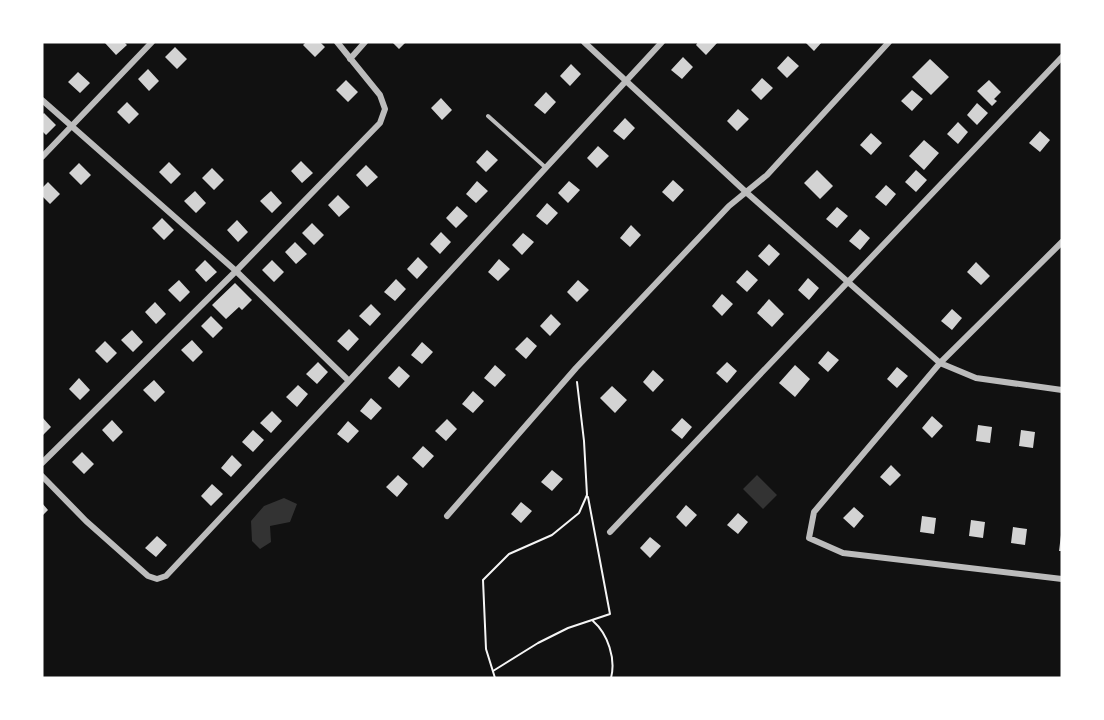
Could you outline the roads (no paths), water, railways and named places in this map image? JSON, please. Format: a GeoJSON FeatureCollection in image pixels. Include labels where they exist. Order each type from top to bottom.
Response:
{"type":"FeatureCollection","features":[{"type":"Feature","properties":{"kind":"street"},"geometry":{"type":"LineString","coordinates":[[42,157],[152,42]]}},
{"type":"Feature","properties":{"kind":"street"},"geometry":{"type":"LineString","coordinates":[[42,463],[237,271],[380,123],[385,109],[380,95],[337,42]]}},
{"type":"Feature","properties":{"kind":"street"},"geometry":{"type":"LineString","coordinates":[[350,59],[365,42]]}},
{"type":"Feature","properties":{"kind":"street"},"geometry":{"type":"LineString","coordinates":[[584,42],[747,193],[940,363],[976,378],[1062,390]]}},
{"type":"Feature","properties":{"kind":"street"},"geometry":{"type":"LineString","coordinates":[[42,476],[86,521],[148,576],[157,579],[165,576],[349,381],[662,42]]}},
{"type":"Feature","properties":{"kind":"street"},"geometry":{"type":"LineString","coordinates":[[447,516],[576,368],[729,206],[767,175],[889,42]]}},
{"type":"Feature","properties":{"kind":"street"},"geometry":{"type":"LineString","coordinates":[[610,532],[1062,57]]}},
{"type":"Feature","properties":{"kind":"street"},"geometry":{"type":"LineString","coordinates":[[42,100],[237,271],[349,381]]}},
{"type":"Feature","properties":{"kind":"street"},"geometry":{"type":"LineString","coordinates":[[1062,242],[940,363],[814,512],[809,538],[843,553],[1062,579]]}},
{"type":"Feature","properties":{"kind":"lane"},"geometry":{"type":"LineString","coordinates":[[488,116],[545,167]]}}]}
